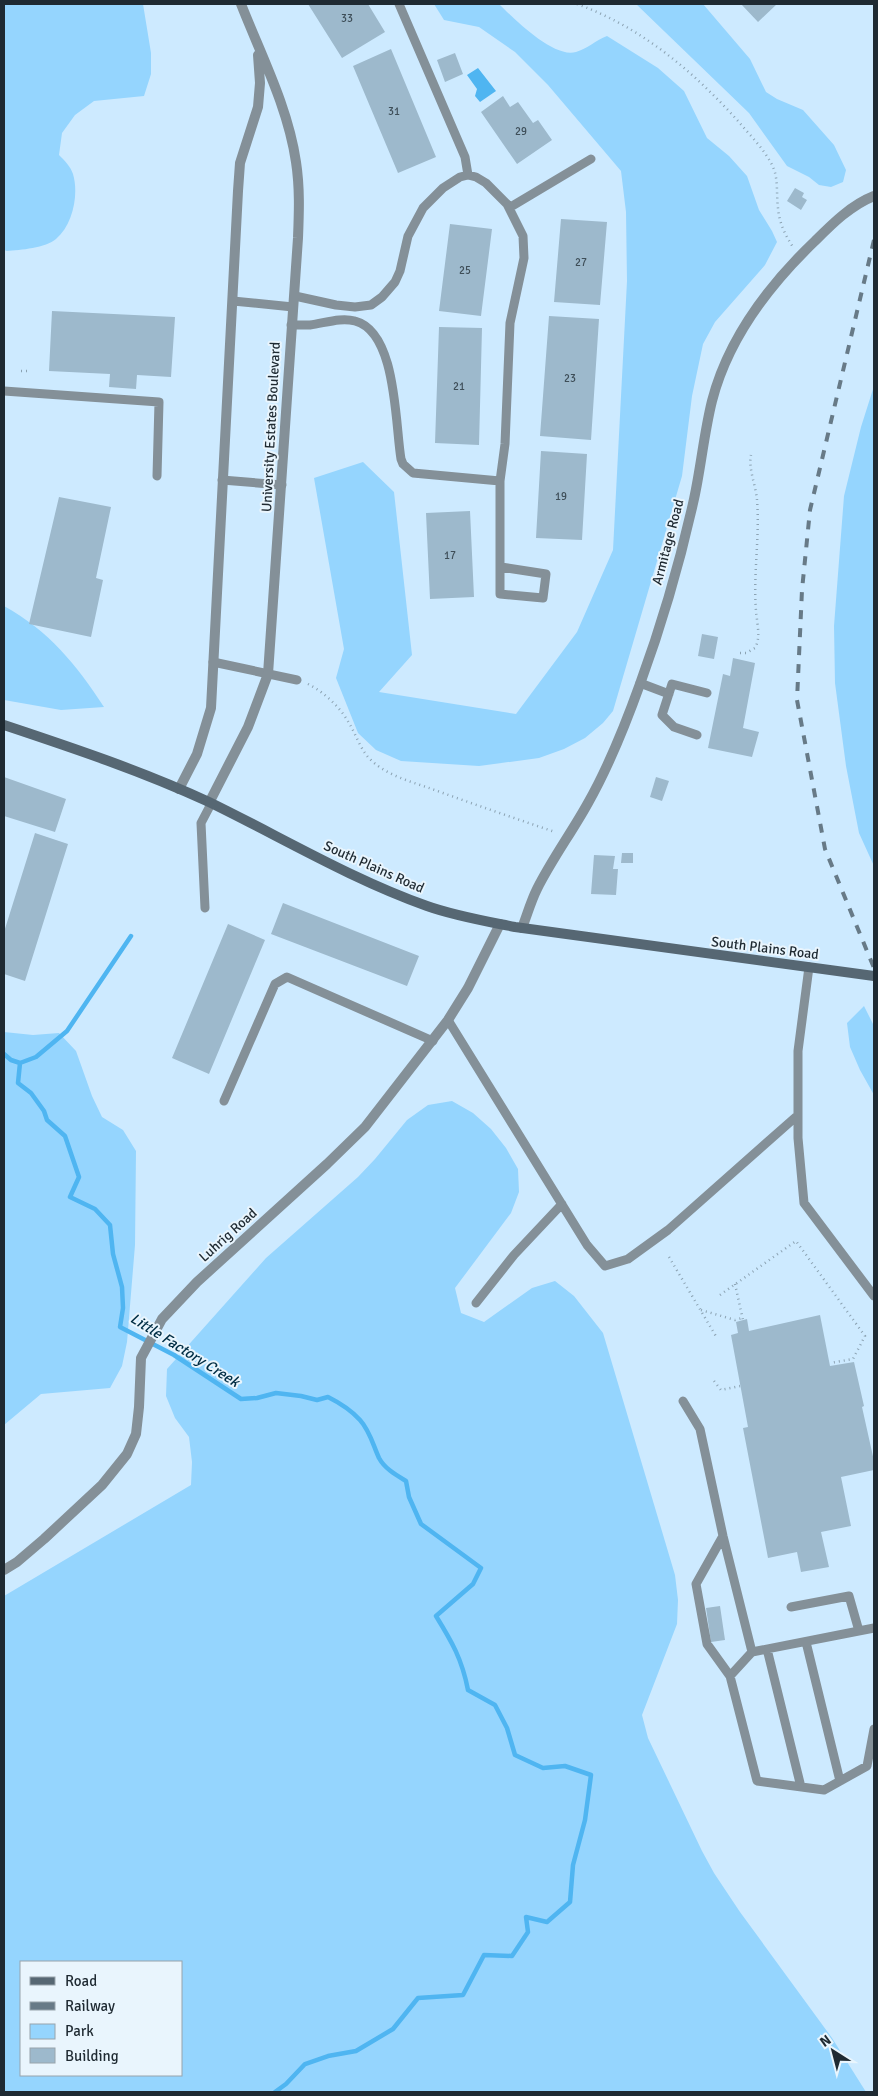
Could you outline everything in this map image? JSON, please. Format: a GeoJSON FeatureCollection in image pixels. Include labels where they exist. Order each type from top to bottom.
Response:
{"type":"FeatureCollection","features":[{"type":"Feature","properties":{"kind":"main road","name":"South Plains Road"},"geometry":{"type":"LineString","coordinates":[[4,725],[77,749],[179,789],[378,887],[428,906],[522,928],[874,976]]}},
{"type":"Feature","properties":{"kind":"street","name":"University Estates Boulevard"},"geometry":{"type":"LineString","coordinates":[[210,803],[248,727],[268,674],[299,215],[296,161],[284,117],[241,4]]}},
{"type":"Feature","properties":{"kind":"street","name":"University Estates Boulevard"},"geometry":{"type":"LineString","coordinates":[[179,789],[197,754],[211,708],[240,163],[259,97],[257,46]]}},
{"type":"Feature","properties":{"kind":"street","name":"Armitage Road"},"geometry":{"type":"LineString","coordinates":[[522,928],[536,890],[590,801],[625,724],[640,683],[680,557],[694,499],[712,401],[723,367],[742,330],[772,288],[798,257],[855,206],[874,196]]}},
{"type":"Feature","properties":{"kind":"street","name":"Luhrig Road"},"geometry":{"type":"LineString","coordinates":[[4,1570],[17,1562],[44,1539],[102,1485],[127,1454],[136,1434],[141,1358],[162,1319],[197,1282],[365,1127],[448,1020],[468,988],[500,924]]}},
{"type":"Feature","properties":{"kind":"lane"},"geometry":{"type":"LineString","coordinates":[[399,4],[465,157],[468,175]]}},
{"type":"Feature","properties":{"kind":"lane"},"geometry":{"type":"LineString","coordinates":[[509,208],[591,160]]}},
{"type":"Feature","properties":{"kind":"lane"},"geometry":{"type":"LineString","coordinates":[[233,301],[294,302],[355,307],[371,304],[382,297],[396,282],[408,236],[423,208],[432,198],[453,180],[468,175],[486,183],[509,208],[523,236],[524,258],[510,323],[505,444],[500,481],[500,594],[543,598],[546,574],[501,567]]}},
{"type":"Feature","properties":{"kind":"lane"},"geometry":{"type":"LineString","coordinates":[[291,325],[355,320],[366,325],[372,331],[380,342],[391,382],[401,459],[413,473],[500,481]]}},
{"type":"Feature","properties":{"kind":"lane"},"geometry":{"type":"LineString","coordinates":[[4,391],[159,402],[157,476]]}},
{"type":"Feature","properties":{"kind":"lane"},"geometry":{"type":"LineString","coordinates":[[222,480],[282,485]]}},
{"type":"Feature","properties":{"kind":"lane"},"geometry":{"type":"LineString","coordinates":[[213,662],[297,680]]}},
{"type":"Feature","properties":{"kind":"lane"},"geometry":{"type":"LineString","coordinates":[[640,683],[669,694]]}},
{"type":"Feature","properties":{"kind":"lane"},"geometry":{"type":"LineString","coordinates":[[698,735],[674,727],[662,715],[672,684],[706,693]]}},
{"type":"Feature","properties":{"kind":"lane"},"geometry":{"type":"LineString","coordinates":[[205,908],[201,823],[210,803]]}},
{"type":"Feature","properties":{"kind":"lane"},"geometry":{"type":"LineString","coordinates":[[809,967],[798,1052],[798,1138],[804,1204],[874,1296]]}},
{"type":"Feature","properties":{"kind":"lane"},"geometry":{"type":"LineString","coordinates":[[224,1101],[275,984],[287,977],[433,1041]]}},
{"type":"Feature","properties":{"kind":"lane"},"geometry":{"type":"LineString","coordinates":[[448,1020],[587,1245],[605,1266],[628,1259],[668,1230],[798,1115]]}},
{"type":"Feature","properties":{"kind":"lane"},"geometry":{"type":"LineString","coordinates":[[476,1303],[514,1255],[562,1204]]}},
{"type":"Feature","properties":{"kind":"lane"},"geometry":{"type":"LineString","coordinates":[[683,1401],[700,1429],[723,1536],[752,1652]]}},
{"type":"Feature","properties":{"kind":"lane"},"geometry":{"type":"LineString","coordinates":[[723,1536],[696,1584],[707,1644],[730,1676],[757,1781],[824,1790],[867,1766],[874,1730]]}},
{"type":"Feature","properties":{"kind":"lane"},"geometry":{"type":"LineString","coordinates":[[791,1607],[849,1596],[858,1631]]}},
{"type":"Feature","properties":{"kind":"lane"},"geometry":{"type":"LineString","coordinates":[[730,1676],[752,1652],[874,1628]]}},
{"type":"Feature","properties":{"kind":"lane"},"geometry":{"type":"LineString","coordinates":[[806,1642],[840,1781]]}},
{"type":"Feature","properties":{"kind":"lane"},"geometry":{"type":"LineString","coordinates":[[767,1649],[801,1787]]}},
{"type":"Feature","properties":{"kind":"path"},"geometry":{"type":"LineString","coordinates":[[576,4],[627,25],[640,34],[677,62],[711,92],[746,130],[772,164],[776,181],[779,216],[788,239],[798,257]]}},
{"type":"Feature","properties":{"kind":"path"},"geometry":{"type":"LineString","coordinates":[[21,371],[29,371]]}},
{"type":"Feature","properties":{"kind":"path"},"geometry":{"type":"LineString","coordinates":[[740,653],[746,653],[755,648],[758,639],[755,579],[759,519],[750,461],[751,455]]}},
{"type":"Feature","properties":{"kind":"path"},"geometry":{"type":"LineString","coordinates":[[297,680],[310,685],[324,694],[337,707],[365,752],[373,762],[385,770],[398,777],[456,798],[569,836]]}},
{"type":"Feature","properties":{"kind":"path"},"geometry":{"type":"LineString","coordinates":[[720,1295],[796,1241],[865,1336],[854,1359],[830,1363]]}},
{"type":"Feature","properties":{"kind":"path"},"geometry":{"type":"LineString","coordinates":[[669,1257],[717,1338]]}},
{"type":"Feature","properties":{"kind":"path"},"geometry":{"type":"LineString","coordinates":[[701,1310],[735,1320],[742,1319],[735,1284]]}},
{"type":"Feature","properties":{"kind":"path"},"geometry":{"type":"LineString","coordinates":[[714,1381],[721,1390],[740,1386]]}},
{"type":"Feature","properties":{"kind":"green space"},"geometry":{"type":"Polygon","coordinates":[[[4,4],[143,4],[151,53],[151,74],[144,96],[94,101],[75,115],[62,133],[59,155],[72,171],[75,182],[75,200],[67,226],[62,233],[46,245],[7,251],[4,250],[4,4]]]}},
{"type":"Feature","properties":{"kind":"green space"},"geometry":{"type":"Polygon","coordinates":[[[434,4],[499,4],[534,36],[557,49],[567,53],[576,52],[607,36],[658,68],[684,91],[707,138],[729,156],[747,176],[759,210],[777,242],[765,265],[715,322],[703,344],[692,396],[682,476],[613,711],[603,723],[585,738],[564,749],[539,758],[479,766],[401,761],[376,750],[358,733],[336,678],[344,649],[314,478],[363,462],[394,492],[412,655],[379,692],[516,714],[577,632],[613,550],[627,281],[626,212],[621,171],[548,85],[515,52],[479,27],[444,20],[434,4]]]}},
{"type":"Feature","properties":{"kind":"green space"},"geometry":{"type":"Polygon","coordinates":[[[636,4],[703,4],[750,59],[766,92],[803,110],[834,145],[846,170],[843,182],[831,187],[819,185],[809,177],[787,166],[749,113],[636,4]]]}},
{"type":"Feature","properties":{"kind":"green space"},"geometry":{"type":"Polygon","coordinates":[[[874,386],[874,866],[859,833],[846,766],[835,683],[834,626],[844,496],[861,427],[874,386]]]}},
{"type":"Feature","properties":{"kind":"green space"},"geometry":{"type":"Polygon","coordinates":[[[4,606],[35,626],[60,650],[83,677],[104,707],[61,710],[4,700],[4,606]]]}},
{"type":"Feature","properties":{"kind":"green space"},"geometry":{"type":"Polygon","coordinates":[[[864,1006],[874,1026],[874,1095],[850,1047],[847,1023],[864,1006]]]}},
{"type":"Feature","properties":{"kind":"green space"},"geometry":{"type":"Polygon","coordinates":[[[4,1032],[33,1035],[59,1033],[76,1051],[92,1096],[102,1117],[123,1130],[136,1151],[135,1245],[127,1342],[122,1366],[110,1388],[41,1394],[4,1425],[4,1032]]]}},
{"type":"Feature","properties":{"kind":"green space"},"geometry":{"type":"Polygon","coordinates":[[[452,1101],[473,1113],[491,1129],[506,1148],[518,1169],[519,1192],[511,1213],[455,1288],[461,1313],[484,1322],[532,1288],[555,1281],[574,1296],[603,1333],[675,1575],[678,1600],[677,1624],[642,1715],[648,1738],[714,1873],[740,1912],[832,2038],[866,2092],[4,2092],[4,1596],[191,1485],[192,1462],[189,1437],[175,1418],[166,1396],[167,1369],[266,1258],[358,1177],[407,1120],[428,1105],[452,1101]]]}},
{"type":"Feature","properties":{"kind":"shaded area"},"geometry":{"type":"Polygon","coordinates":[[[478,68],[496,91],[480,102],[475,96],[477,89],[467,75],[478,68]]]}},
{"type":"Feature","properties":{"kind":"building"},"geometry":{"type":"Polygon","coordinates":[[[308,4],[368,4],[385,32],[342,58],[308,4]]]}},
{"type":"Feature","properties":{"kind":"building"},"geometry":{"type":"Polygon","coordinates":[[[741,4],[777,4],[758,22],[741,4]]]}},
{"type":"Feature","properties":{"kind":"building"},"geometry":{"type":"Polygon","coordinates":[[[391,49],[436,157],[398,173],[353,66],[391,49]]]}},
{"type":"Feature","properties":{"kind":"building"},"geometry":{"type":"Polygon","coordinates":[[[455,53],[463,74],[445,82],[437,60],[455,53]]]}},
{"type":"Feature","properties":{"kind":"building"},"geometry":{"type":"Polygon","coordinates":[[[503,96],[510,107],[518,102],[533,123],[538,120],[552,140],[517,164],[481,112],[503,96]]]}},
{"type":"Feature","properties":{"kind":"building"},"geometry":{"type":"Polygon","coordinates":[[[795,188],[804,193],[802,197],[807,200],[801,210],[787,201],[795,188]]]}},
{"type":"Feature","properties":{"kind":"building"},"geometry":{"type":"Polygon","coordinates":[[[561,219],[607,222],[600,305],[554,302],[561,219]]]}},
{"type":"Feature","properties":{"kind":"building"},"geometry":{"type":"Polygon","coordinates":[[[450,224],[492,229],[481,316],[439,311],[450,224]]]}},
{"type":"Feature","properties":{"kind":"building"},"geometry":{"type":"Polygon","coordinates":[[[52,311],[175,317],[171,377],[137,375],[136,389],[109,387],[110,374],[49,371],[52,311]]]}},
{"type":"Feature","properties":{"kind":"building"},"geometry":{"type":"Polygon","coordinates":[[[549,316],[599,319],[591,440],[540,436],[549,316]]]}},
{"type":"Feature","properties":{"kind":"building"},"geometry":{"type":"Polygon","coordinates":[[[439,327],[482,328],[479,445],[435,443],[439,327]]]}},
{"type":"Feature","properties":{"kind":"building"},"geometry":{"type":"Polygon","coordinates":[[[541,451],[587,454],[582,540],[536,538],[541,451]]]}},
{"type":"Feature","properties":{"kind":"building"},"geometry":{"type":"Polygon","coordinates":[[[59,497],[111,507],[96,578],[103,580],[91,637],[29,624],[59,497]]]}},
{"type":"Feature","properties":{"kind":"building"},"geometry":{"type":"Polygon","coordinates":[[[470,511],[474,597],[430,599],[426,513],[470,511]]]}},
{"type":"Feature","properties":{"kind":"building"},"geometry":{"type":"Polygon","coordinates":[[[702,634],[718,637],[714,659],[698,656],[702,634]]]}},
{"type":"Feature","properties":{"kind":"building"},"geometry":{"type":"Polygon","coordinates":[[[733,658],[755,663],[743,728],[759,732],[752,757],[708,748],[723,674],[730,676],[733,658]]]}},
{"type":"Feature","properties":{"kind":"building"},"geometry":{"type":"Polygon","coordinates":[[[4,777],[66,799],[55,832],[4,816],[4,777]]]}},
{"type":"Feature","properties":{"kind":"building"},"geometry":{"type":"Polygon","coordinates":[[[656,777],[669,781],[662,801],[650,797],[656,777]]]}},
{"type":"Feature","properties":{"kind":"building"},"geometry":{"type":"Polygon","coordinates":[[[35,833],[68,844],[25,981],[4,974],[4,932],[35,833]]]}},
{"type":"Feature","properties":{"kind":"building"},"geometry":{"type":"Polygon","coordinates":[[[622,853],[633,853],[633,863],[621,863],[622,853]]]}},
{"type":"Feature","properties":{"kind":"building"},"geometry":{"type":"Polygon","coordinates":[[[594,855],[615,856],[613,869],[618,869],[616,895],[591,894],[594,855]]]}},
{"type":"Feature","properties":{"kind":"building"},"geometry":{"type":"Polygon","coordinates":[[[283,903],[419,956],[407,986],[271,934],[283,903]]]}},
{"type":"Feature","properties":{"kind":"building"},"geometry":{"type":"Polygon","coordinates":[[[228,924],[265,940],[209,1074],[172,1058],[228,924]]]}},
{"type":"Feature","properties":{"kind":"building"},"geometry":{"type":"Polygon","coordinates":[[[820,1315],[830,1366],[854,1362],[864,1406],[862,1407],[874,1461],[874,1470],[841,1477],[851,1526],[821,1532],[829,1567],[801,1572],[797,1552],[768,1558],[743,1428],[748,1427],[731,1335],[738,1333],[736,1322],[747,1319],[749,1331],[820,1315]]]}},
{"type":"Feature","properties":{"kind":"building"},"geometry":{"type":"Polygon","coordinates":[[[720,1606],[725,1640],[711,1642],[706,1608],[720,1606]]]}},
{"type":"Feature","properties":{"kind":"waterway"},"geometry":{"type":"LineString","coordinates":[[20,1063],[36,1057],[67,1031],[131,936]]}},
{"type":"Feature","properties":{"kind":"waterway","name":"Little Factory Creek"},"geometry":{"type":"LineString","coordinates":[[4,1054],[11,1060],[20,1063],[18,1083],[31,1093],[44,1111],[47,1120],[65,1136],[79,1177],[70,1197],[95,1209],[110,1225],[113,1254],[122,1287],[123,1308],[120,1327],[174,1355],[241,1399],[257,1398],[276,1393],[317,1400],[328,1397],[357,1416],[371,1438],[381,1462],[406,1481],[409,1497],[421,1524],[481,1568],[473,1584],[436,1616],[456,1651],[468,1690],[495,1705],[507,1728],[515,1755],[543,1768],[565,1766],[591,1775],[585,1820],[573,1865],[570,1902],[547,1922],[526,1917],[528,1932],[512,1956],[484,1955],[463,1995],[418,1998],[393,2029],[356,2051],[328,2056],[305,2064],[286,2084],[275,2092]]}},
{"type":"Feature","properties":{"kind":"railway"},"geometry":{"type":"LineString","coordinates":[[874,240],[810,510],[802,590],[797,700],[825,849],[874,968]]}}]}
